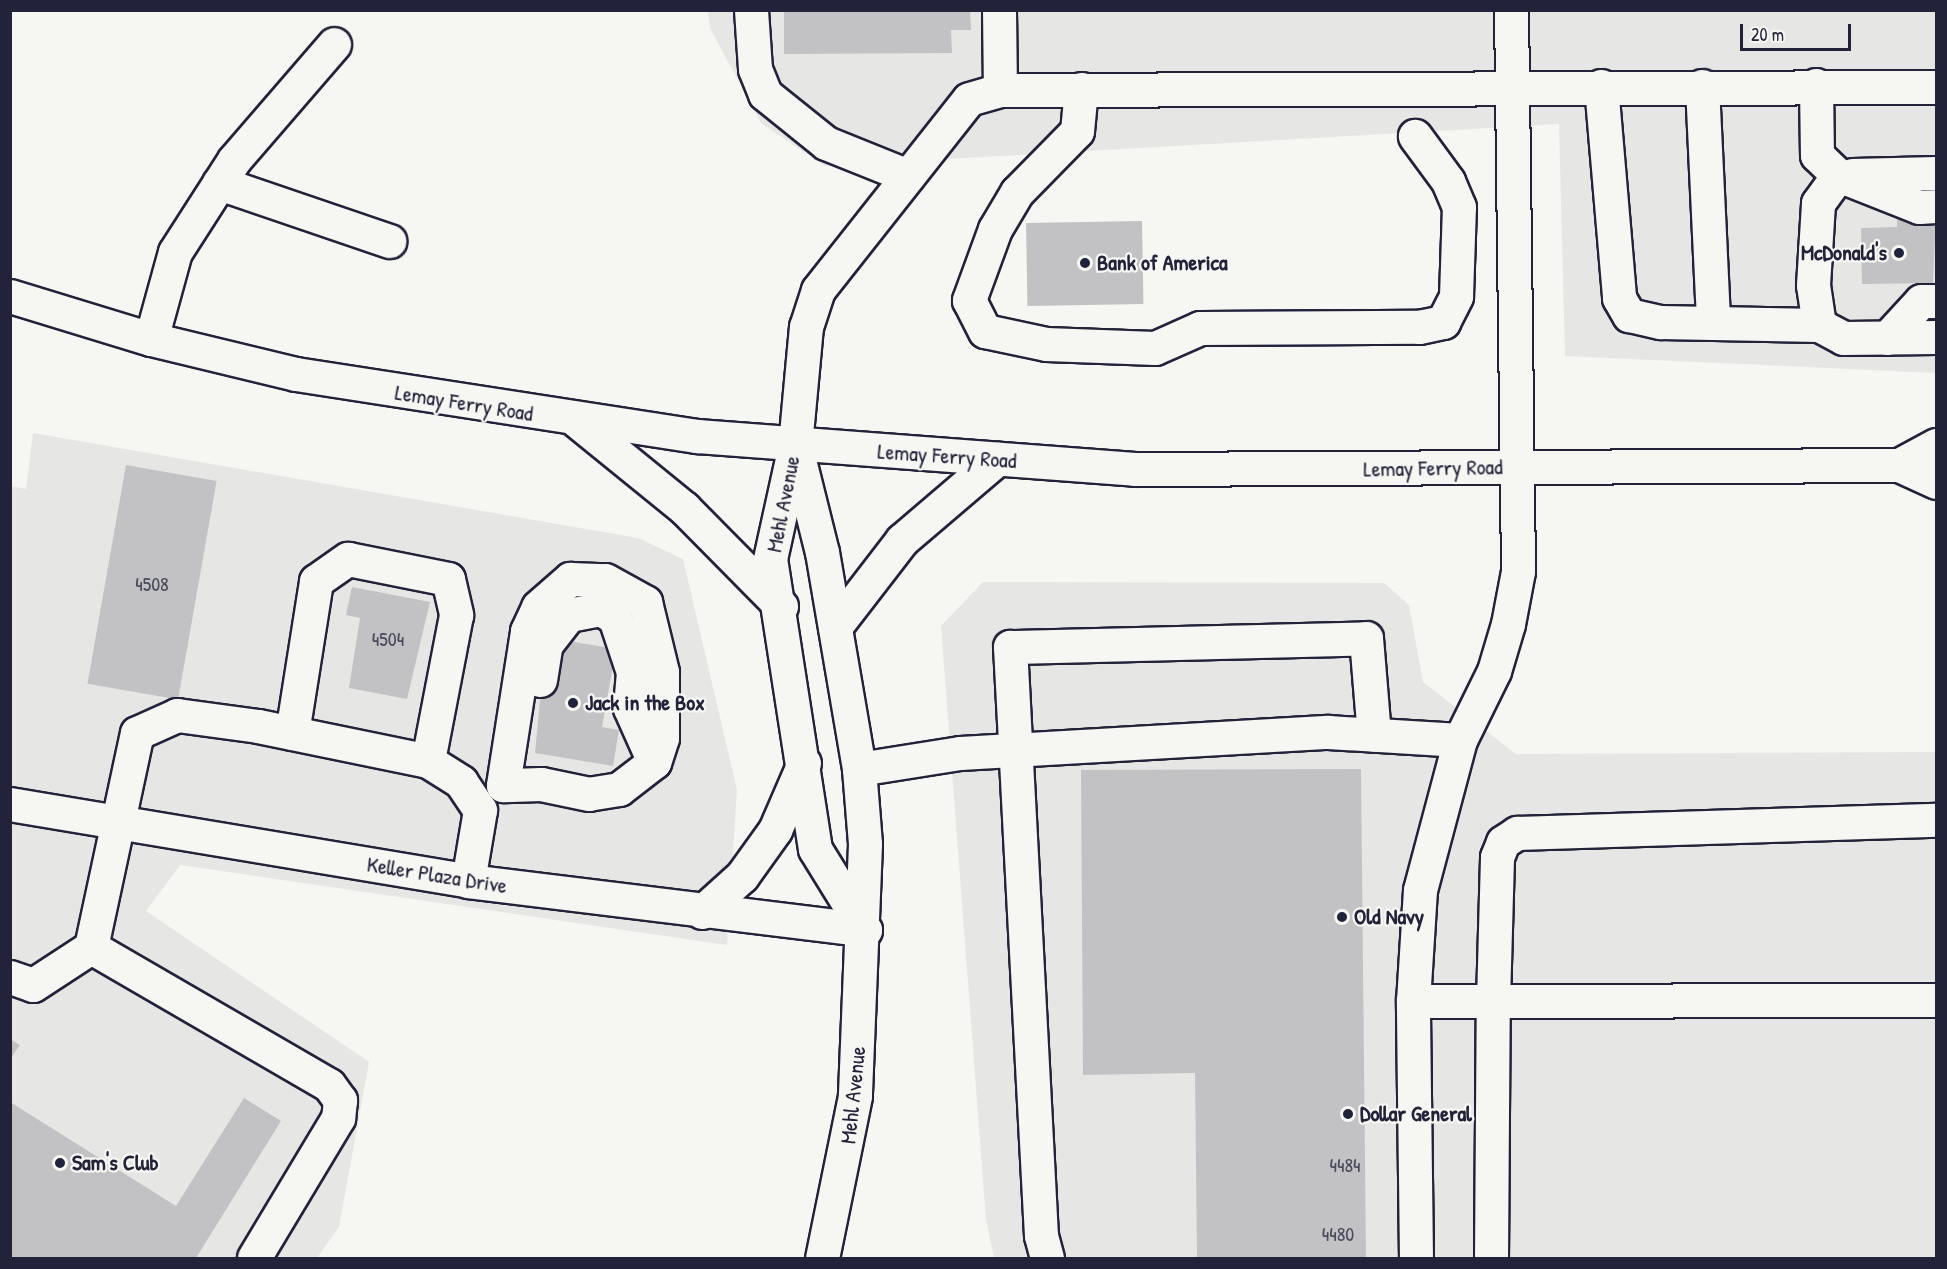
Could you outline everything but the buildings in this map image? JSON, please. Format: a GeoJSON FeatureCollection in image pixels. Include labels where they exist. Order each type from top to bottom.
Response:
{"type":"FeatureCollection","features":[{"type":"Feature","properties":{"kind":"main road"},"geometry":{"type":"LineString","coordinates":[[750,10],[755,69],[765,94],[826,143],[908,176]]}},
{"type":"Feature","properties":{"kind":"main road"},"geometry":{"type":"LineString","coordinates":[[999,10],[1000,90]]}},
{"type":"Feature","properties":{"kind":"main road"},"geometry":{"type":"LineString","coordinates":[[1416,1258],[1413,1001],[1420,890],[1460,740],[1494,671],[1508,624],[1518,571],[1514,87],[1511,10]]}},
{"type":"Feature","properties":{"kind":"main road"},"geometry":{"type":"LineString","coordinates":[[151,339],[175,252],[219,183],[334,44]]}},
{"type":"Feature","properties":{"kind":"main road"},"geometry":{"type":"LineString","coordinates":[[795,445],[806,327],[818,290],[969,99],[1000,90],[1816,85],[1936,87]]}},
{"type":"Feature","properties":{"kind":"main road"},"geometry":{"type":"LineString","coordinates":[[1816,85],[1817,155],[1838,175],[1919,207],[1936,206]]}},
{"type":"Feature","properties":{"kind":"main road"},"geometry":{"type":"LineString","coordinates":[[1601,86],[1619,298],[1629,315],[1831,331],[1887,338],[1936,337]]}},
{"type":"Feature","properties":{"kind":"main road"},"geometry":{"type":"LineString","coordinates":[[1702,86],[1713,323]]}},
{"type":"Feature","properties":{"kind":"main road"},"geometry":{"type":"LineString","coordinates":[[1081,89],[1077,131],[1002,213],[969,300],[972,313],[985,331],[1046,344],[1155,348],[1200,328],[1419,327],[1443,322],[1456,296],[1459,207],[1448,181],[1415,136]]}},
{"type":"Feature","properties":{"kind":"main road"},"geometry":{"type":"LineString","coordinates":[[1838,175],[1936,173]]}},
{"type":"Feature","properties":{"kind":"main road"},"geometry":{"type":"LineString","coordinates":[[1831,331],[1813,285],[1818,203],[1838,175]]}},
{"type":"Feature","properties":{"kind":"main road"},"geometry":{"type":"LineString","coordinates":[[219,183],[388,242]]}},
{"type":"Feature","properties":{"kind":"main road","name":"Lemay Ferry Road"},"geometry":{"type":"LineString","coordinates":[[10,296],[151,339],[296,374],[577,421],[795,445],[1135,469],[1899,465],[1936,482]]}},
{"type":"Feature","properties":{"kind":"main road"},"geometry":{"type":"LineString","coordinates":[[1887,338],[1921,301],[1936,301]]}},
{"type":"Feature","properties":{"kind":"main road"},"geometry":{"type":"LineString","coordinates":[[577,421],[684,508],[781,606]]}},
{"type":"Feature","properties":{"kind":"main road","name":"Mehl Avenue"},"geometry":{"type":"LineString","coordinates":[[795,445],[770,559],[781,606],[815,849],[865,930]]}},
{"type":"Feature","properties":{"kind":"main road","name":"Mehl Avenue"},"geometry":{"type":"LineString","coordinates":[[795,445],[835,627],[860,769],[865,930],[855,1096],[822,1258]]}},
{"type":"Feature","properties":{"kind":"main road","name":"Lemay Ferry Road"},"geometry":{"type":"LineString","coordinates":[[1899,465],[1936,445]]}},
{"type":"Feature","properties":{"kind":"main road"},"geometry":{"type":"LineString","coordinates":[[835,627],[902,540],[997,459]]}},
{"type":"Feature","properties":{"kind":"main road"},"geometry":{"type":"LineString","coordinates":[[291,733],[316,581],[348,559],[448,579],[456,615],[428,761]]}},
{"type":"Feature","properties":{"kind":"main road"},"geometry":{"type":"LineString","coordinates":[[468,881],[480,810],[503,785],[527,632],[537,607],[570,579],[605,580],[645,602],[662,672],[662,738],[654,762],[619,789],[590,794],[541,784],[503,785]]}},
{"type":"Feature","properties":{"kind":"main road"},"geometry":{"type":"LineString","coordinates":[[1047,1258],[1041,1236],[1010,647],[1366,638],[1374,735]]}},
{"type":"Feature","properties":{"kind":"main road"},"geometry":{"type":"LineString","coordinates":[[10,977],[33,985],[91,947],[137,733],[177,716],[291,733],[428,761],[461,782],[480,810]]}},
{"type":"Feature","properties":{"kind":"main road"},"geometry":{"type":"LineString","coordinates":[[860,769],[1015,750],[1328,732],[1460,740]]}},
{"type":"Feature","properties":{"kind":"main road"},"geometry":{"type":"LineString","coordinates":[[702,912],[742,876],[775,830],[804,763]]}},
{"type":"Feature","properties":{"kind":"main road","name":"Keller Plaza Drive"},"geometry":{"type":"LineString","coordinates":[[10,804],[468,881],[702,912],[865,930]]}},
{"type":"Feature","properties":{"kind":"main road"},"geometry":{"type":"LineString","coordinates":[[1491,1258],[1493,1001],[1497,857],[1503,842],[1517,833],[1936,820]]}},
{"type":"Feature","properties":{"kind":"main road"},"geometry":{"type":"LineString","coordinates":[[91,947],[329,1085],[340,1100],[338,1118],[254,1258]]}},
{"type":"Feature","properties":{"kind":"main road"},"geometry":{"type":"LineString","coordinates":[[1413,1001],[1936,1000]]}},
{"type":"Feature","properties":{"kind":"shaded area"},"geometry":{"type":"Polygon","coordinates":[[[708,11],[1936,11],[1936,373],[1565,356],[1559,124],[825,166],[761,123],[710,28],[708,11]]]}},
{"type":"Feature","properties":{"kind":"shaded area"},"geometry":{"type":"Polygon","coordinates":[[[33,433],[638,538],[683,559],[737,790],[727,945],[180,865],[146,911],[369,1062],[339,1227],[317,1258],[11,1258],[10,486],[26,489],[33,433]]]}},
{"type":"Feature","properties":{"kind":"shaded area"},"geometry":{"type":"Polygon","coordinates":[[[983,582],[1384,583],[1409,605],[1423,682],[1516,754],[1936,752],[1936,1258],[994,1258],[986,1220],[941,626],[983,582]]]}},
{"type":"Feature","properties":{"kind":"place","name":"McDonald's"},"geometry":{"type":"Point","coordinates":[1899,253]}},
{"type":"Feature","properties":{"kind":"place","name":"Bank of America"},"geometry":{"type":"Point","coordinates":[1085,263]}},
{"type":"Feature","properties":{"kind":"place","name":"Jack in the Box"},"geometry":{"type":"Point","coordinates":[573,703]}},
{"type":"Feature","properties":{"kind":"place","name":"Old Navy"},"geometry":{"type":"Point","coordinates":[1342,917]}},
{"type":"Feature","properties":{"kind":"place","name":"Dollar General"},"geometry":{"type":"Point","coordinates":[1348,1114]}},
{"type":"Feature","properties":{"kind":"place","name":"Sam's Club"},"geometry":{"type":"Point","coordinates":[60,1163]}}]}
